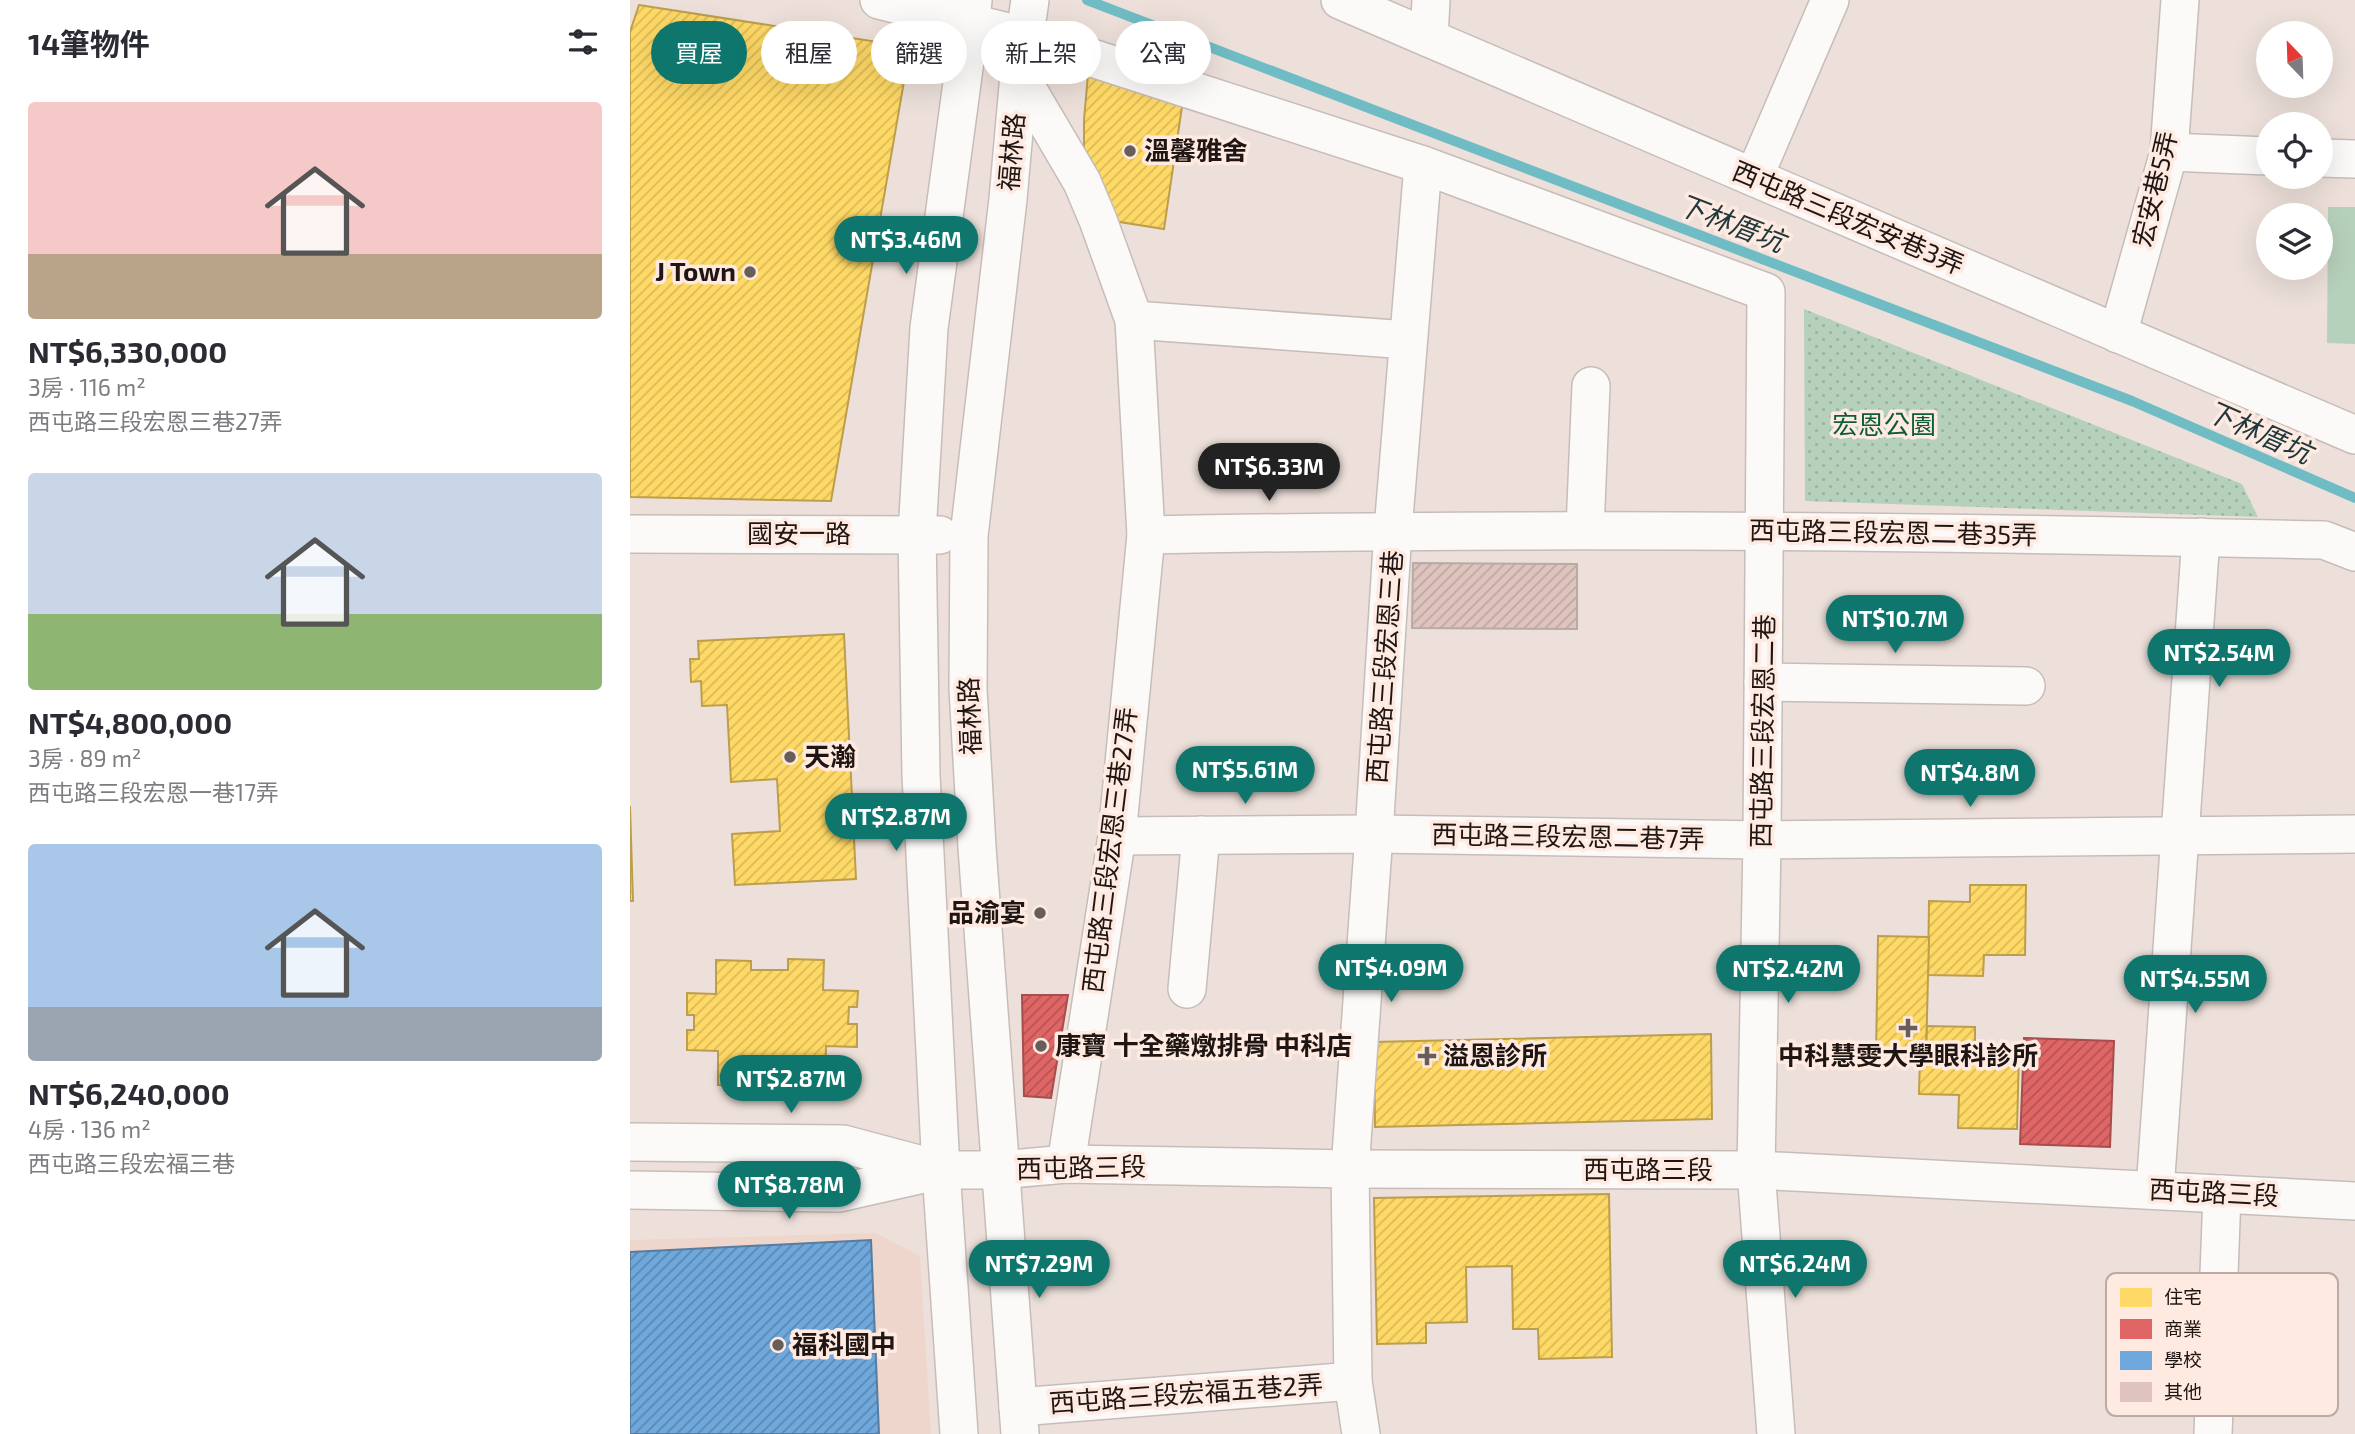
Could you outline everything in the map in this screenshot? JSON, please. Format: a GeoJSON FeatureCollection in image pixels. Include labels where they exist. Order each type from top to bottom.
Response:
{"type":"FeatureCollection","features":[{"type":"Feature","properties":{"kind":"street"},"geometry":{"type":"LineString","coordinates":[[879,0],[971,12],[990,21]]}},
{"type":"Feature","properties":{"kind":"street","name":"福林路"},"geometry":{"type":"LineString","coordinates":[[1027,21],[1030,0]]}},
{"type":"Feature","properties":{"kind":"street","name":"西屯路三段宏安巷3弄"},"geometry":{"type":"LineString","coordinates":[[1340,0],[2355,435]]}},
{"type":"Feature","properties":{"kind":"street"},"geometry":{"type":"LineString","coordinates":[[1429,38],[1431,0]]}},
{"type":"Feature","properties":{"kind":"street"},"geometry":{"type":"LineString","coordinates":[[1754,177],[1830,0]]}},
{"type":"Feature","properties":{"kind":"street","name":"宏安巷5弄"},"geometry":{"type":"LineString","coordinates":[[2118,334],[2169,152],[2180,0]]}},
{"type":"Feature","properties":{"kind":"street","name":"福林路"},"geometry":{"type":"LineString","coordinates":[[959,1434],[940,1170],[921,775],[917,534],[929,328],[971,12]]}},
{"type":"Feature","properties":{"kind":"street"},"geometry":{"type":"LineString","coordinates":[[1101,62],[1423,164]]}},
{"type":"Feature","properties":{"kind":"street","name":"福林路"},"geometry":{"type":"LineString","coordinates":[[1017,84],[1009,199],[969,536],[968,689],[1019,1421]]}},
{"type":"Feature","properties":{"kind":"street","name":"西屯路三段宏恩三巷27弄"},"geometry":{"type":"LineString","coordinates":[[1023,84],[1082,182],[1134,320],[1146,535],[1117,836],[1066,1164]]}},
{"type":"Feature","properties":{"kind":"street"},"geometry":{"type":"LineString","coordinates":[[2169,152],[2256,156]]}},
{"type":"Feature","properties":{"kind":"street"},"geometry":{"type":"LineString","coordinates":[[2333,158],[2355,159]]}},
{"type":"Feature","properties":{"kind":"street","name":"西屯路三段宏恩二巷"},"geometry":{"type":"LineString","coordinates":[[1423,164],[1766,292],[1762,840],[1756,1170],[1776,1434]]}},
{"type":"Feature","properties":{"kind":"street","name":"西屯路三段宏恩三巷"},"geometry":{"type":"LineString","coordinates":[[1361,1434],[1353,1381],[1350,1170],[1393,530],[1423,164]]}},
{"type":"Feature","properties":{"kind":"street"},"geometry":{"type":"LineString","coordinates":[[1134,320],[1408,340]]}},
{"type":"Feature","properties":{"kind":"street"},"geometry":{"type":"LineString","coordinates":[[1585,530],[1591,386]]}},
{"type":"Feature","properties":{"kind":"street"},"geometry":{"type":"LineString","coordinates":[[1146,535],[1393,530]]}},
{"type":"Feature","properties":{"kind":"street","name":"西屯路三段宏恩二巷35弄"},"geometry":{"type":"LineString","coordinates":[[1393,530],[1764,531],[2201,537],[2324,540],[2355,552]]}},
{"type":"Feature","properties":{"kind":"street","name":"國安一路"},"geometry":{"type":"LineString","coordinates":[[630,534],[969,536]]}},
{"type":"Feature","properties":{"kind":"street"},"geometry":{"type":"LineString","coordinates":[[2155,1190],[2201,537]]}},
{"type":"Feature","properties":{"kind":"street"},"geometry":{"type":"LineString","coordinates":[[1763,682],[2026,686]]}},
{"type":"Feature","properties":{"kind":"street","name":"西屯路三段宏恩二巷7弄"},"geometry":{"type":"LineString","coordinates":[[1117,836],[1374,834],[1762,840],[2355,834]]}},
{"type":"Feature","properties":{"kind":"street"},"geometry":{"type":"LineString","coordinates":[[1186,989],[1201,835]]}},
{"type":"Feature","properties":{"kind":"street","name":"西屯路三段"},"geometry":{"type":"LineString","coordinates":[[630,1142],[843,1144],[940,1170]]}},
{"type":"Feature","properties":{"kind":"street","name":"西屯路三段"},"geometry":{"type":"LineString","coordinates":[[630,1190],[839,1192],[940,1170],[1000,1170],[1066,1164],[1350,1170],[1756,1170],[2355,1201]]}},
{"type":"Feature","properties":{"kind":"street"},"geometry":{"type":"LineString","coordinates":[[2219,1273],[2222,1194]]}},
{"type":"Feature","properties":{"kind":"street","name":"西屯路三段宏福五巷2弄"},"geometry":{"type":"LineString","coordinates":[[1019,1421],[1353,1381]]}},
{"type":"Feature","properties":{"kind":"street"},"geometry":{"type":"LineString","coordinates":[[2213,1434],[2214,1416]]}},
{"type":"Feature","properties":{"kind":"shaded area","name":"福科國中"},"geometry":{"type":"Polygon","coordinates":[[[876,1233],[920,1256],[931,1434],[630,1434],[630,1240],[876,1233]]]}},
{"type":"Feature","properties":{"kind":"green space"},"geometry":{"type":"Polygon","coordinates":[[[2333,207],[2355,207],[2355,344],[2327,343],[2327,280],[2333,280],[2333,207]]]}},
{"type":"Feature","properties":{"kind":"green space","name":"宏恩公園"},"geometry":{"type":"Polygon","coordinates":[[[1804,309],[2242,484],[2258,517],[1805,501],[1804,309]]]}},
{"type":"Feature","properties":{"kind":"building: 住宅","name":"J Town"},"geometry":{"type":"Polygon","coordinates":[[[639,5],[742,21],[651,21],[651,84],[747,84],[747,22],[761,24],[761,84],[857,84],[857,39],[871,41],[871,84],[904,84],[831,501],[630,497],[630,32],[639,5]]]}},
{"type":"Feature","properties":{"kind":"building: 住宅","name":"溫馨雅舍"},"geometry":{"type":"Polygon","coordinates":[[[1101,67],[1115,71],[1115,84],[1156,84],[1184,93],[1164,229],[1101,219],[1084,182],[1087,84],[1101,84],[1101,67]]]}},
{"type":"Feature","properties":{"kind":"building: 住宅","name":"天瀚"},"geometry":{"type":"Polygon","coordinates":[[[844,634],[856,879],[735,885],[732,834],[780,831],[777,779],[731,782],[727,705],[702,706],[701,681],[691,682],[690,659],[699,659],[698,641],[844,634]]]}},
{"type":"Feature","properties":{"kind":"building: 住宅"},"geometry":{"type":"Polygon","coordinates":[[[630,806],[633,901],[630,901],[630,806]]]}},
{"type":"Feature","properties":{"kind":"building: 住宅"},"geometry":{"type":"Polygon","coordinates":[[[1970,885],[2026,885],[2025,955],[1984,955],[1983,976],[1928,975],[1929,901],[1970,902],[1970,885]]]}},
{"type":"Feature","properties":{"kind":"building: 住宅"},"geometry":{"type":"Polygon","coordinates":[[[1878,936],[1929,937],[1926,1056],[1876,1055],[1878,936]]]}},
{"type":"Feature","properties":{"kind":"building: 住宅"},"geometry":{"type":"Polygon","coordinates":[[[788,959],[824,960],[823,990],[858,991],[857,1007],[849,1007],[848,1024],[857,1024],[857,1047],[826,1046],[825,1084],[793,1083],[793,1072],[751,1071],[751,1085],[718,1085],[718,1051],[687,1050],[687,1030],[694,1030],[694,1015],[687,1015],[687,993],[716,994],[716,960],[751,961],[751,970],[788,970],[788,959]]]}},
{"type":"Feature","properties":{"kind":"building: 住宅"},"geometry":{"type":"Polygon","coordinates":[[[1927,1026],[1975,1027],[1975,1051],[2019,1052],[2017,1129],[1958,1128],[1959,1095],[1919,1094],[1920,1056],[1926,1056],[1927,1026]]]}},
{"type":"Feature","properties":{"kind":"building: 住宅"},"geometry":{"type":"Polygon","coordinates":[[[1711,1034],[1712,1119],[1375,1127],[1374,1042],[1711,1034]]]}},
{"type":"Feature","properties":{"kind":"building: 住宅"},"geometry":{"type":"Polygon","coordinates":[[[1609,1194],[1612,1357],[1539,1359],[1538,1329],[1513,1329],[1512,1266],[1466,1267],[1467,1322],[1426,1323],[1426,1343],[1377,1344],[1374,1198],[1609,1194]]]}},
{"type":"Feature","properties":{"kind":"building: 商業","name":"康寶 十全藥燉排骨 中科店"},"geometry":{"type":"Polygon","coordinates":[[[1022,995],[1068,995],[1051,1098],[1024,1096],[1022,995]]]}},
{"type":"Feature","properties":{"kind":"building: 商業"},"geometry":{"type":"Polygon","coordinates":[[[2024,1038],[2114,1041],[2110,1147],[2020,1144],[2024,1038]]]}},
{"type":"Feature","properties":{"kind":"building: 學校","name":"福科國中"},"geometry":{"type":"Polygon","coordinates":[[[871,1240],[879,1434],[630,1434],[630,1252],[871,1240]]]}},
{"type":"Feature","properties":{"kind":"building: 其他"},"geometry":{"type":"Polygon","coordinates":[[[1413,563],[1577,564],[1577,629],[1412,628],[1413,563]]]}},
{"type":"Feature","properties":{"kind":"waterway","name":"下林厝坑"},"geometry":{"type":"LineString","coordinates":[[1087,0],[2132,401],[2355,498]]}},
{"type":"Feature","properties":{"kind":"place","name":"溫馨雅舍"},"geometry":{"type":"Point","coordinates":[1130,151]}},
{"type":"Feature","properties":{"kind":"place","name":"J Town"},"geometry":{"type":"Point","coordinates":[750,272]}},
{"type":"Feature","properties":{"kind":"place","name":"天瀚"},"geometry":{"type":"Point","coordinates":[790,757]}},
{"type":"Feature","properties":{"kind":"place","name":"品渝宴"},"geometry":{"type":"Point","coordinates":[1040,913]}},
{"type":"Feature","properties":{"kind":"place","name":"中科慧雯大學眼科診所"},"geometry":{"type":"Point","coordinates":[1908,1028]}},
{"type":"Feature","properties":{"kind":"place","name":"康寶 十全藥燉排骨 中科店"},"geometry":{"type":"Point","coordinates":[1041,1046]}},
{"type":"Feature","properties":{"kind":"place","name":"溢恩診所"},"geometry":{"type":"Point","coordinates":[1427,1056]}},
{"type":"Feature","properties":{"kind":"place","name":"福科國中"},"geometry":{"type":"Point","coordinates":[778,1345]}}]}
